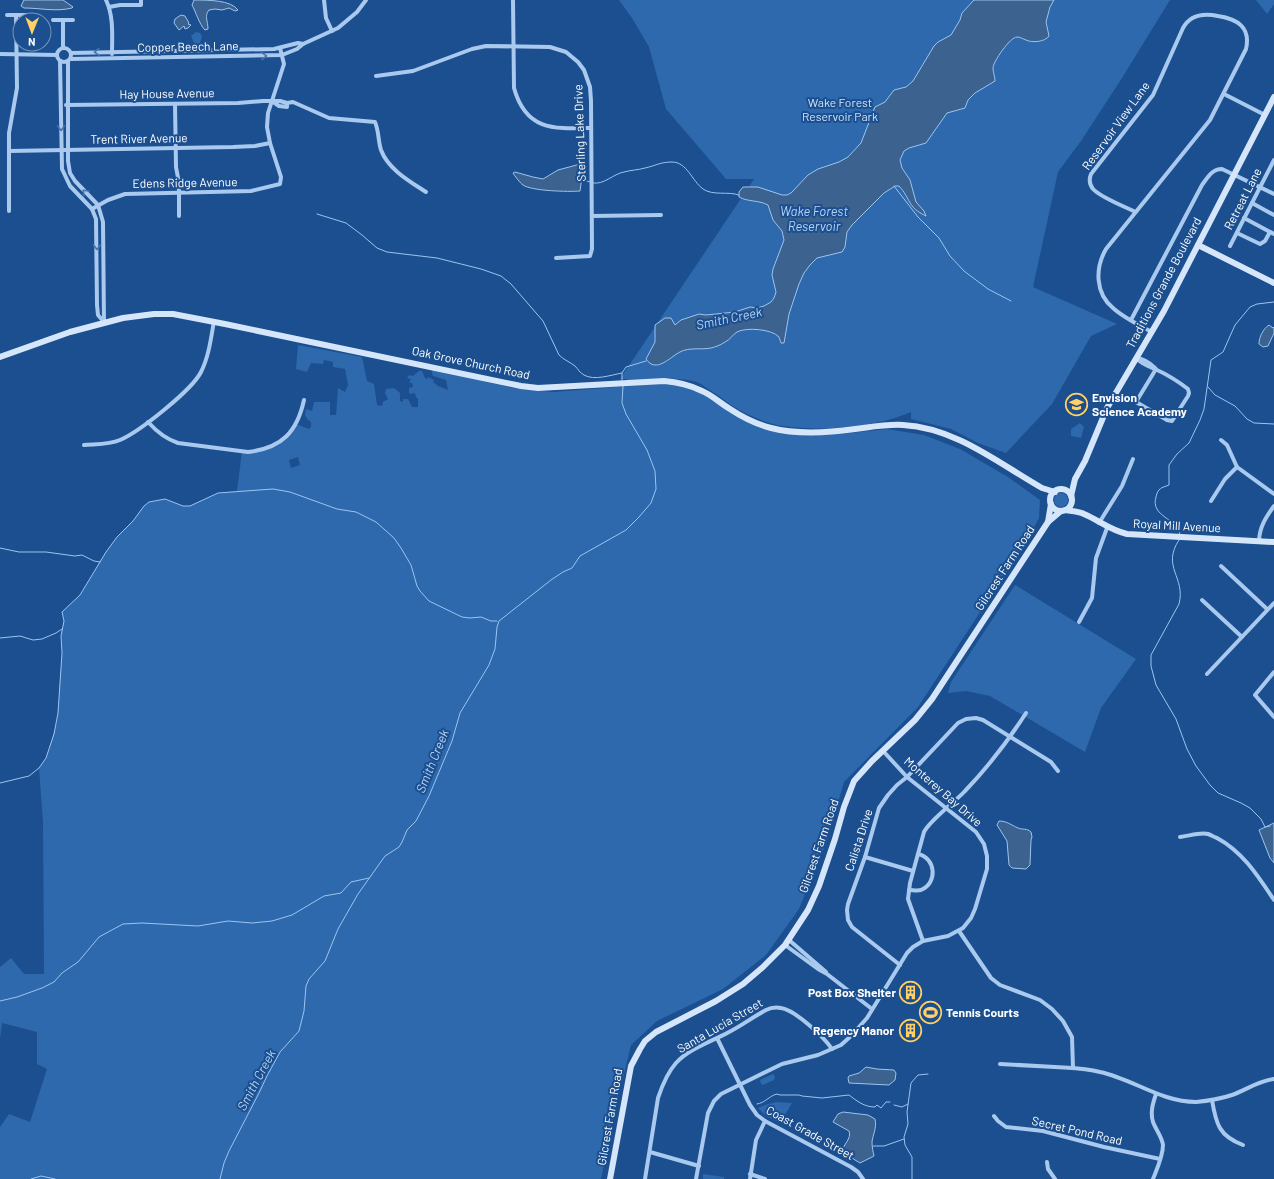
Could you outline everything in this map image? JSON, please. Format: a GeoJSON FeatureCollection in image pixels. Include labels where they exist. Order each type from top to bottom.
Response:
{"type":"FeatureCollection","features":[{"type":"Feature","properties":{"kind":"main road","name":"Traditions Grande Boulevard"},"geometry":{"type":"LineString","coordinates":[[1071,498],[1075,479],[1085,461],[1107,408],[1152,332],[1274,97]]}},
{"type":"Feature","properties":{"kind":"main road"},"geometry":{"type":"LineString","coordinates":[[1198,245],[1274,283]]}},
{"type":"Feature","properties":{"kind":"main road","name":"Oak Grove Church Road"},"geometry":{"type":"LineString","coordinates":[[0,357],[70,332],[104,322],[139,314],[172,314],[214,321],[521,386],[538,388],[664,381],[687,384],[703,391],[739,415],[760,425],[793,432],[825,432],[895,425],[930,429],[960,440],[1042,488],[1057,491]]}},
{"type":"Feature","properties":{"kind":"main road","name":"Traditions Grande Boulevard"},"geometry":{"type":"LineString","coordinates":[[1057,491],[1075,479]]}},
{"type":"Feature","properties":{"kind":"main road","name":"Oak Grove Church Road"},"geometry":{"type":"LineString","coordinates":[[1042,488],[1051,502]]}},
{"type":"Feature","properties":{"kind":"main road"},"geometry":{"type":"LineString","coordinates":[[1057,491],[1066,491],[1071,498],[1070,506],[1063,511],[1055,509],[1051,502],[1052,496],[1057,491]]}},
{"type":"Feature","properties":{"kind":"main road","name":"Royal Mill Avenue"},"geometry":{"type":"LineString","coordinates":[[1071,498],[1083,514]]}},
{"type":"Feature","properties":{"kind":"main road","name":"Gilcrest Farm Road"},"geometry":{"type":"LineString","coordinates":[[1048,522],[1051,502]]}},
{"type":"Feature","properties":{"kind":"main road","name":"Royal Mill Avenue"},"geometry":{"type":"LineString","coordinates":[[1063,511],[1083,514],[1107,528],[1116,532],[1127,534],[1274,542]]}},
{"type":"Feature","properties":{"kind":"main road","name":"Gilcrest Farm Road"},"geometry":{"type":"LineString","coordinates":[[610,1179],[630,1066],[640,1048],[645,1041],[656,1032],[716,1001],[743,984],[763,967],[787,942],[808,910],[819,886],[844,807],[854,781],[872,761],[884,752],[915,720],[932,699],[1048,522],[1063,511]]}},
{"type":"Feature","properties":{"kind":"street"},"geometry":{"type":"LineString","coordinates":[[106,0],[112,22],[112,58]]}},
{"type":"Feature","properties":{"kind":"street"},"geometry":{"type":"LineString","coordinates":[[324,0],[326,18],[332,31]]}},
{"type":"Feature","properties":{"kind":"street","name":"Copper Beech Lane"},"geometry":{"type":"LineString","coordinates":[[69,60],[282,55],[332,31],[357,12],[366,0]]}},
{"type":"Feature","properties":{"kind":"street"},"geometry":{"type":"LineString","coordinates":[[513,0],[514,88],[521,107],[538,122],[549,127],[564,129],[591,128]]}},
{"type":"Feature","properties":{"kind":"street"},"geometry":{"type":"LineString","coordinates":[[109,7],[141,2]]}},
{"type":"Feature","properties":{"kind":"street","name":"Reservoir View Lane"},"geometry":{"type":"LineString","coordinates":[[1136,212],[1094,190],[1090,184],[1091,174],[1150,100],[1157,88],[1185,25],[1197,16],[1209,14],[1231,18],[1242,26],[1246,34],[1247,42],[1246,49],[1224,94],[1210,120],[1102,255],[1099,264],[1098,275],[1100,288],[1106,301],[1113,308],[1152,332]]}},
{"type":"Feature","properties":{"kind":"street"},"geometry":{"type":"LineString","coordinates":[[7,15],[12,15]]}},
{"type":"Feature","properties":{"kind":"street"},"geometry":{"type":"LineString","coordinates":[[53,20],[72,20]]}},
{"type":"Feature","properties":{"kind":"street"},"geometry":{"type":"LineString","coordinates":[[63,20],[63,48]]}},
{"type":"Feature","properties":{"kind":"street","name":"Copper Beech Lane"},"geometry":{"type":"LineString","coordinates":[[71,53],[274,49],[298,43],[303,44]]}},
{"type":"Feature","properties":{"kind":"street","name":"Sterling Lake Drive"},"geometry":{"type":"LineString","coordinates":[[376,76],[413,71],[472,49],[486,46],[550,47],[566,52],[578,62],[584,70],[590,87],[592,249],[590,256],[556,258]]}},
{"type":"Feature","properties":{"kind":"street"},"geometry":{"type":"LineString","coordinates":[[57,55],[58,51],[63,48],[68,49],[71,53],[69,60],[68,105],[68,150],[70,173],[75,182],[98,206],[103,222],[104,322]]}},
{"type":"Feature","properties":{"kind":"street"},"geometry":{"type":"LineString","coordinates":[[270,143],[266,127],[267,120],[284,64],[280,48]]}},
{"type":"Feature","properties":{"kind":"street"},"geometry":{"type":"LineString","coordinates":[[0,54],[57,55]]}},
{"type":"Feature","properties":{"kind":"street"},"geometry":{"type":"LineString","coordinates":[[9,211],[9,126],[17,88],[16,55]]}},
{"type":"Feature","properties":{"kind":"street"},"geometry":{"type":"LineString","coordinates":[[57,55],[60,61],[61,164],[65,177],[70,186],[92,209],[97,225],[97,305],[98,315],[104,322]]}},
{"type":"Feature","properties":{"kind":"street"},"geometry":{"type":"LineString","coordinates":[[60,61],[64,62],[69,60]]}},
{"type":"Feature","properties":{"kind":"street"},"geometry":{"type":"LineString","coordinates":[[1224,94],[1265,115]]}},
{"type":"Feature","properties":{"kind":"street","name":"Hay House Avenue"},"geometry":{"type":"LineString","coordinates":[[61,105],[272,101],[279,106],[287,108],[287,103],[293,102],[333,119],[366,120],[375,122],[383,155],[399,174],[426,192]]}},
{"type":"Feature","properties":{"kind":"street"},"geometry":{"type":"LineString","coordinates":[[175,104],[176,167],[179,183],[179,216]]}},
{"type":"Feature","properties":{"kind":"street","name":"Trent River Avenue"},"geometry":{"type":"LineString","coordinates":[[9,151],[255,146],[270,143]]}},
{"type":"Feature","properties":{"kind":"street","name":"Edens Ridge Avenue"},"geometry":{"type":"LineString","coordinates":[[92,209],[125,194],[251,191],[280,184],[281,177],[270,143]]}},
{"type":"Feature","properties":{"kind":"street","name":"Retreat Lane"},"geometry":{"type":"LineString","coordinates":[[1230,246],[1274,160]]}},
{"type":"Feature","properties":{"kind":"street"},"geometry":{"type":"LineString","coordinates":[[1131,320],[1202,185],[1212,172],[1217,169],[1222,169],[1274,194]]}},
{"type":"Feature","properties":{"kind":"street"},"geometry":{"type":"LineString","coordinates":[[1268,172],[1274,175]]}},
{"type":"Feature","properties":{"kind":"street"},"geometry":{"type":"LineString","coordinates":[[1252,203],[1274,215]]}},
{"type":"Feature","properties":{"kind":"street"},"geometry":{"type":"LineString","coordinates":[[592,216],[661,215]]}},
{"type":"Feature","properties":{"kind":"street"},"geometry":{"type":"LineString","coordinates":[[1237,233],[1260,244],[1272,233],[1244,218]]}},
{"type":"Feature","properties":{"kind":"street"},"geometry":{"type":"LineString","coordinates":[[97,267],[103,267]]}},
{"type":"Feature","properties":{"kind":"street"},"geometry":{"type":"LineString","coordinates":[[84,445],[111,443],[121,440],[148,422],[187,390],[195,382],[207,359],[214,321]]}},
{"type":"Feature","properties":{"kind":"street"},"geometry":{"type":"LineString","coordinates":[[1136,358],[1148,367],[1156,369],[1189,391],[1188,396],[1172,421],[1167,420],[1136,402],[1156,369]]}},
{"type":"Feature","properties":{"kind":"street"},"geometry":{"type":"LineString","coordinates":[[148,422],[157,431],[178,444],[248,452],[277,444],[288,435],[298,420],[304,400]]}},
{"type":"Feature","properties":{"kind":"street"},"geometry":{"type":"LineString","coordinates":[[1221,440],[1227,445],[1237,467],[1274,494]]}},
{"type":"Feature","properties":{"kind":"street"},"geometry":{"type":"LineString","coordinates":[[1099,523],[1122,486],[1133,459]]}},
{"type":"Feature","properties":{"kind":"street"},"geometry":{"type":"LineString","coordinates":[[1211,501],[1225,479],[1237,467]]}},
{"type":"Feature","properties":{"kind":"street"},"geometry":{"type":"LineString","coordinates":[[1258,540],[1259,531],[1263,522],[1274,506]]}},
{"type":"Feature","properties":{"kind":"street"},"geometry":{"type":"LineString","coordinates":[[1080,622],[1092,598],[1096,558],[1107,528]]}},
{"type":"Feature","properties":{"kind":"street"},"geometry":{"type":"LineString","coordinates":[[1221,566],[1267,610]]}},
{"type":"Feature","properties":{"kind":"street"},"geometry":{"type":"LineString","coordinates":[[1202,600],[1242,637]]}},
{"type":"Feature","properties":{"kind":"street"},"geometry":{"type":"LineString","coordinates":[[1207,674],[1274,602]]}},
{"type":"Feature","properties":{"kind":"street"},"geometry":{"type":"LineString","coordinates":[[1274,672],[1255,695],[1274,717]]}},
{"type":"Feature","properties":{"kind":"street"},"geometry":{"type":"LineString","coordinates":[[923,941],[908,899],[913,871],[927,827],[986,768],[1026,713]]}},
{"type":"Feature","properties":{"kind":"street","name":"Calista Drive"},"geometry":{"type":"LineString","coordinates":[[900,965],[852,927],[848,920],[846,910],[865,857],[880,808],[888,795],[958,723],[966,719],[976,718],[983,720],[1051,762],[1058,771]]}},
{"type":"Feature","properties":{"kind":"street","name":"Monterey Bay Drive"},"geometry":{"type":"LineString","coordinates":[[696,1179],[706,1119],[711,1106],[721,1094],[787,1062],[818,1055],[841,1045],[851,1036],[872,1009],[907,953],[923,941],[948,936],[959,931],[971,918],[975,910],[987,869],[987,856],[984,844],[976,832],[907,777],[884,752]]}},
{"type":"Feature","properties":{"kind":"street"},"geometry":{"type":"LineString","coordinates":[[1180,838],[1208,834],[1236,850],[1246,860],[1274,900]]}},
{"type":"Feature","properties":{"kind":"street"},"geometry":{"type":"LineString","coordinates":[[909,890],[916,891],[924,888],[930,882],[933,873],[933,867],[930,862],[926,857],[918,854]]}},
{"type":"Feature","properties":{"kind":"street"},"geometry":{"type":"LineString","coordinates":[[865,857],[913,871]]}},
{"type":"Feature","properties":{"kind":"street"},"geometry":{"type":"LineString","coordinates":[[959,931],[987,973],[996,982],[1040,1000],[1052,1009],[1063,1021],[1072,1037],[1073,1068]]}},
{"type":"Feature","properties":{"kind":"street"},"geometry":{"type":"LineString","coordinates":[[787,942],[817,964],[827,974],[872,1009]]}},
{"type":"Feature","properties":{"kind":"street","name":"Santa Lucia Street"},"geometry":{"type":"LineString","coordinates":[[645,1179],[658,1098],[666,1077],[675,1064],[686,1054],[740,1026],[765,1010],[772,1008],[780,1008],[793,1013],[822,1036],[832,1049]]}},
{"type":"Feature","properties":{"kind":"street","name":"Coast Grade Street"},"geometry":{"type":"LineString","coordinates":[[717,1038],[754,1112],[765,1121],[851,1167],[858,1172],[862,1179]]}},
{"type":"Feature","properties":{"kind":"street"},"geometry":{"type":"LineString","coordinates":[[1000,1064],[1099,1071],[1120,1077],[1156,1094],[1184,1101],[1212,1100],[1231,1095],[1258,1083],[1274,1079]]}},
{"type":"Feature","properties":{"kind":"street"},"geometry":{"type":"LineString","coordinates":[[1153,1179],[1163,1150],[1163,1143],[1153,1122],[1152,1114],[1152,1107],[1156,1094]]}},
{"type":"Feature","properties":{"kind":"street"},"geometry":{"type":"LineString","coordinates":[[1212,1100],[1215,1119],[1222,1132],[1234,1141],[1243,1144]]}},
{"type":"Feature","properties":{"kind":"street","name":"Secret Pond Road"},"geometry":{"type":"LineString","coordinates":[[994,1116],[1006,1127],[1043,1131],[1104,1147],[1160,1159]]}},
{"type":"Feature","properties":{"kind":"street"},"geometry":{"type":"LineString","coordinates":[[765,1121],[756,1140],[750,1177],[765,1179]]}},
{"type":"Feature","properties":{"kind":"street"},"geometry":{"type":"LineString","coordinates":[[650,1152],[699,1166]]}},
{"type":"Feature","properties":{"kind":"street"},"geometry":{"type":"LineString","coordinates":[[1047,1162],[1048,1168],[1055,1179]]}},
{"type":"Feature","properties":{"kind":"green space","name":"Wake Forest Reservoir Park"},"geometry":{"type":"Polygon","coordinates":[[[619,0],[1170,0],[1081,141],[1058,172],[1033,287],[1117,324],[1091,336],[1052,404],[1006,453],[978,443],[951,429],[911,419],[911,412],[865,425],[831,428],[798,428],[773,424],[743,412],[697,382],[680,379],[628,381],[627,379],[620,379],[754,179],[726,179],[666,109],[649,47],[632,18],[619,0]]]}},
{"type":"Feature","properties":{"kind":"green space"},"geometry":{"type":"Polygon","coordinates":[[[1256,0],[1274,0],[1274,4],[1267,14],[1256,0]]]}},
{"type":"Feature","properties":{"kind":"green space"},"geometry":{"type":"Polygon","coordinates":[[[196,32],[200,33],[202,36],[200,43],[197,44],[194,43],[191,36],[196,32]]]}},
{"type":"Feature","properties":{"kind":"green space"},"geometry":{"type":"Polygon","coordinates":[[[298,345],[362,357],[367,381],[374,384],[377,405],[382,406],[383,402],[388,399],[385,393],[386,389],[394,388],[400,393],[400,401],[403,402],[403,399],[408,399],[412,407],[418,407],[418,399],[415,393],[409,393],[409,388],[413,387],[412,383],[409,383],[411,379],[407,378],[409,375],[413,376],[419,371],[422,371],[425,378],[427,379],[428,377],[434,380],[433,382],[438,386],[448,390],[446,380],[433,376],[431,369],[513,388],[553,392],[657,384],[675,385],[694,390],[763,427],[841,434],[887,429],[924,435],[960,449],[1008,477],[1040,500],[1039,518],[1026,542],[918,707],[844,782],[827,841],[799,909],[766,955],[723,989],[657,1021],[631,1045],[601,1179],[0,1179],[0,1127],[9,1114],[30,1122],[47,1069],[37,1064],[37,1032],[2,1023],[0,1039],[0,967],[11,958],[24,974],[44,974],[43,822],[39,768],[46,758],[57,722],[62,653],[61,636],[64,621],[62,612],[80,595],[106,552],[117,537],[149,502],[165,499],[183,506],[190,506],[218,493],[237,491],[242,451],[248,452],[277,444],[296,424],[309,429],[311,427],[311,422],[305,415],[306,409],[312,411],[314,402],[330,402],[330,415],[336,415],[338,388],[345,392],[348,385],[345,369],[333,367],[333,362],[324,360],[323,364],[311,363],[307,372],[296,369],[298,345]],[[298,457],[289,460],[291,468],[300,465],[298,457]]]}},
{"type":"Feature","properties":{"kind":"green space"},"geometry":{"type":"Polygon","coordinates":[[[1080,423],[1084,427],[1081,438],[1071,436],[1071,429],[1080,423]]]}},
{"type":"Feature","properties":{"kind":"green space"},"geometry":{"type":"Polygon","coordinates":[[[1058,493],[1064,493],[1068,497],[1068,503],[1064,507],[1058,507],[1054,503],[1054,497],[1058,493]]]}},
{"type":"Feature","properties":{"kind":"green space"},"geometry":{"type":"Polygon","coordinates":[[[1015,585],[1136,659],[1101,708],[1085,752],[990,696],[966,691],[948,693],[951,682],[1015,585]]]}},
{"type":"Feature","properties":{"kind":"green space","name":"Tennis Courts"},"geometry":{"type":"Polygon","coordinates":[[[933,1006],[937,1010],[929,1021],[924,1017],[933,1006]]]}},
{"type":"Feature","properties":{"kind":"green space"},"geometry":{"type":"Polygon","coordinates":[[[773,1074],[775,1077],[774,1080],[763,1085],[761,1084],[760,1080],[773,1074]]]}},
{"type":"Feature","properties":{"kind":"green space"},"geometry":{"type":"Polygon","coordinates":[[[776,1102],[792,1103],[780,1123],[766,1116],[758,1108],[776,1102]]]}},
{"type":"Feature","properties":{"kind":"green space"},"geometry":{"type":"Polygon","coordinates":[[[703,1174],[724,1177],[724,1179],[703,1179],[703,1174]]]}},
{"type":"Feature","properties":{"kind":"water"},"geometry":{"type":"Polygon","coordinates":[[[24,0],[63,0],[73,7],[60,10],[24,8],[21,6],[24,0]]]}},
{"type":"Feature","properties":{"kind":"water"},"geometry":{"type":"Polygon","coordinates":[[[194,0],[225,2],[238,10],[235,11],[229,8],[222,10],[209,10],[206,17],[208,29],[205,30],[192,5],[194,0]]]}},
{"type":"Feature","properties":{"kind":"water","name":"Wake Forest Reservoir"},"geometry":{"type":"Polygon","coordinates":[[[974,0],[1054,0],[1050,7],[1046,22],[1049,36],[1045,40],[1035,42],[1018,37],[1010,41],[1002,50],[994,65],[993,70],[995,81],[975,93],[968,100],[965,108],[947,113],[926,143],[904,151],[900,160],[902,168],[910,180],[916,202],[924,211],[926,216],[912,206],[899,186],[895,186],[884,193],[847,232],[845,247],[842,252],[817,258],[804,273],[789,314],[784,343],[781,343],[779,337],[771,332],[752,329],[741,330],[722,344],[711,348],[684,350],[659,365],[650,363],[646,359],[655,342],[655,325],[665,318],[671,318],[675,325],[681,320],[699,314],[706,315],[735,312],[750,307],[757,308],[771,302],[776,292],[772,275],[784,240],[782,231],[773,220],[768,205],[761,202],[742,199],[739,197],[739,192],[743,187],[758,187],[782,195],[787,195],[791,193],[808,175],[818,169],[839,162],[848,157],[861,143],[875,107],[885,102],[894,90],[906,87],[913,81],[934,46],[951,35],[960,20],[962,13],[974,0]]]}},
{"type":"Feature","properties":{"kind":"water"},"geometry":{"type":"Polygon","coordinates":[[[181,15],[185,16],[189,23],[188,24],[191,25],[185,29],[184,26],[179,30],[174,23],[175,19],[181,15]]]}},
{"type":"Feature","properties":{"kind":"water"},"geometry":{"type":"Polygon","coordinates":[[[584,163],[580,191],[550,191],[534,189],[522,184],[513,173],[515,172],[543,179],[558,170],[584,163]]]}},
{"type":"Feature","properties":{"kind":"water"},"geometry":{"type":"Polygon","coordinates":[[[1269,325],[1273,328],[1274,327],[1274,333],[1268,346],[1263,347],[1259,344],[1260,339],[1263,331],[1269,325]]]}},
{"type":"Feature","properties":{"kind":"water"},"geometry":{"type":"Polygon","coordinates":[[[999,821],[1007,822],[1018,828],[1031,832],[1030,865],[1026,869],[1012,868],[1009,865],[1007,841],[997,825],[999,821]]]}},
{"type":"Feature","properties":{"kind":"water"},"geometry":{"type":"Polygon","coordinates":[[[1274,823],[1274,863],[1270,858],[1259,830],[1274,823]]]}},
{"type":"Feature","properties":{"kind":"water"},"geometry":{"type":"Polygon","coordinates":[[[866,1067],[894,1070],[896,1073],[895,1080],[889,1085],[849,1083],[849,1076],[859,1073],[866,1067]]]}},
{"type":"Feature","properties":{"kind":"water"},"geometry":{"type":"Polygon","coordinates":[[[843,1112],[868,1115],[875,1119],[872,1142],[874,1156],[860,1163],[842,1152],[850,1134],[849,1131],[833,1122],[838,1114],[843,1112]]]}},
{"type":"Feature","properties":{"kind":"waterway"},"geometry":{"type":"LineString","coordinates":[[593,183],[605,181],[624,172],[672,162],[686,168],[699,186],[707,191],[739,195]]}},
{"type":"Feature","properties":{"kind":"waterway"},"geometry":{"type":"LineString","coordinates":[[581,179],[590,182]]}},
{"type":"Feature","properties":{"kind":"waterway"},"geometry":{"type":"LineString","coordinates":[[894,186],[918,217],[939,238],[950,256],[964,271],[988,289],[1011,301]]}},
{"type":"Feature","properties":{"kind":"waterway"},"geometry":{"type":"LineString","coordinates":[[317,214],[346,223],[377,248],[387,252],[437,258],[481,269],[501,276],[511,284],[543,321],[559,355],[575,366],[581,373],[593,378],[622,373]]}},
{"type":"Feature","properties":{"kind":"waterway"},"geometry":{"type":"LineString","coordinates":[[1180,535],[1175,525],[1157,509],[1155,504],[1156,497],[1160,489],[1169,485],[1169,465],[1177,454],[1189,443],[1200,420],[1204,409],[1211,360],[1223,352],[1235,325],[1250,307],[1257,304],[1274,302]]}},
{"type":"Feature","properties":{"kind":"waterway","name":"Smith Creek"},"geometry":{"type":"LineString","coordinates":[[622,380],[622,373],[626,367],[646,361]]}},
{"type":"Feature","properties":{"kind":"waterway","name":"Smith Creek"},"geometry":{"type":"LineString","coordinates":[[220,1179],[229,1151],[267,1076],[280,1052],[299,1031],[304,1011],[306,986],[309,979],[325,961],[338,929],[358,894],[385,856],[399,847],[407,830],[416,821],[429,796],[452,741],[460,713],[489,665],[495,649],[499,621],[551,580],[572,568],[580,556],[626,530],[651,503],[656,489],[655,471],[647,450],[626,414],[622,403],[623,386]]}},
{"type":"Feature","properties":{"kind":"waterway"},"geometry":{"type":"LineString","coordinates":[[1208,387],[1215,395],[1235,406],[1247,419],[1254,423],[1274,424]]}},
{"type":"Feature","properties":{"kind":"waterway"},"geometry":{"type":"LineString","coordinates":[[0,783],[29,776],[39,768],[46,758],[54,734],[58,713],[62,653],[61,636],[64,621],[62,612],[80,595],[106,552],[117,537],[149,502],[165,499],[183,506],[190,506],[218,493],[273,489],[290,492],[337,509],[356,512],[376,522],[394,538],[411,565],[417,586],[429,601],[462,617],[481,617],[491,621],[497,621]]}},
{"type":"Feature","properties":{"kind":"waterway"},"geometry":{"type":"LineString","coordinates":[[1179,540],[1174,549],[1172,558],[1179,586],[1179,604],[1151,655],[1151,666],[1156,685],[1176,719],[1187,749],[1196,766],[1210,785],[1218,793],[1250,808],[1261,819],[1265,827],[1270,826]]}},
{"type":"Feature","properties":{"kind":"waterway"},"geometry":{"type":"LineString","coordinates":[[0,548],[19,552],[46,552],[75,556],[82,555],[94,561],[100,562]]}},
{"type":"Feature","properties":{"kind":"waterway"},"geometry":{"type":"LineString","coordinates":[[0,638],[20,636],[33,640],[42,639],[62,629]]}},
{"type":"Feature","properties":{"kind":"waterway"},"geometry":{"type":"LineString","coordinates":[[0,1001],[17,997],[54,982],[62,973],[78,962],[99,937],[123,924],[142,923],[198,926],[228,921],[252,923],[272,921],[292,915],[324,896],[341,893],[351,882],[369,878]]}},
{"type":"Feature","properties":{"kind":"waterway"},"geometry":{"type":"LineString","coordinates":[[912,1179],[912,1157],[905,1145],[904,1137],[908,1124],[907,1112],[911,1083],[918,1075],[928,1074]]}},
{"type":"Feature","properties":{"kind":"waterway"},"geometry":{"type":"LineString","coordinates":[[757,1104],[777,1094],[822,1098],[849,1095],[864,1105],[871,1107],[875,1107],[877,1105],[881,1108],[886,1102],[890,1102]]}},
{"type":"Feature","properties":{"kind":"waterway"},"geometry":{"type":"LineString","coordinates":[[894,1105],[902,1107],[908,1104]]}},
{"type":"Feature","properties":{"kind":"waterway"},"geometry":{"type":"LineString","coordinates":[[873,1146],[884,1146],[904,1139]]}},
{"type":"Feature","properties":{"kind":"waterway"},"geometry":{"type":"LineString","coordinates":[[31,1179],[41,1176],[55,1179]]}},
{"type":"Feature","properties":{"kind":"place","name":"Envision Science Academy"},"geometry":{"type":"Point","coordinates":[1076,405]}},
{"type":"Feature","properties":{"kind":"place","name":"Post Box Shelter"},"geometry":{"type":"Point","coordinates":[911,993]}},
{"type":"Feature","properties":{"kind":"place","name":"Tennis Courts"},"geometry":{"type":"Point","coordinates":[931,1013]}},
{"type":"Feature","properties":{"kind":"place","name":"Regency Manor"},"geometry":{"type":"Point","coordinates":[910,1031]}}]}
